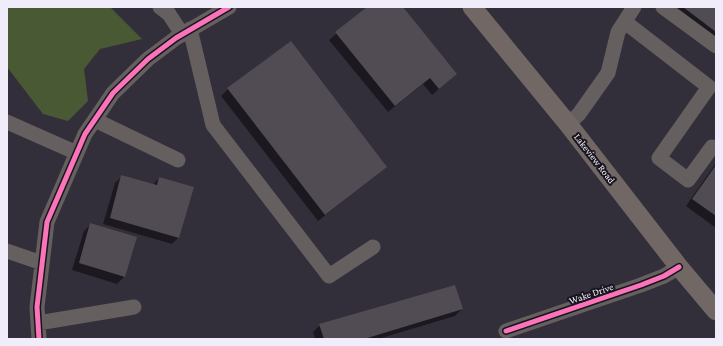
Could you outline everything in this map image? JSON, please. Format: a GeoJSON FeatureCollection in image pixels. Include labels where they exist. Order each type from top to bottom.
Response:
{"type":"FeatureCollection","features":[{"type":"Feature","properties":{"kind":"main road","name":"Lakeview Road"},"geometry":{"type":"LineString","coordinates":[[472,7],[568,124],[679,267],[716,311]]}},
{"type":"Feature","properties":{"kind":"street"},"geometry":{"type":"LineString","coordinates":[[160,7],[186,32],[213,125],[328,276],[373,248]]}},
{"type":"Feature","properties":{"kind":"street"},"geometry":{"type":"LineString","coordinates":[[39,339],[37,306],[47,222],[85,134],[118,88],[148,59],[186,32],[229,7]]}},
{"type":"Feature","properties":{"kind":"street"},"geometry":{"type":"LineString","coordinates":[[568,124],[579,114],[608,73],[618,32],[634,7]]}},
{"type":"Feature","properties":{"kind":"street"},"geometry":{"type":"LineString","coordinates":[[663,7],[716,46]]}},
{"type":"Feature","properties":{"kind":"street"},"geometry":{"type":"LineString","coordinates":[[625,22],[713,86],[659,158],[688,180],[712,147]]}},
{"type":"Feature","properties":{"kind":"street"},"geometry":{"type":"LineString","coordinates":[[95,120],[178,160]]}},
{"type":"Feature","properties":{"kind":"street"},"geometry":{"type":"LineString","coordinates":[[7,122],[77,153]]}},
{"type":"Feature","properties":{"kind":"street"},"geometry":{"type":"LineString","coordinates":[[7,251],[42,262]]}},
{"type":"Feature","properties":{"kind":"street","name":"Wake Drive"},"geometry":{"type":"LineString","coordinates":[[506,331],[641,285],[664,276],[679,267]]}},
{"type":"Feature","properties":{"kind":"street"},"geometry":{"type":"LineString","coordinates":[[38,323],[134,306]]}},
{"type":"Feature","properties":{"kind":"green space"},"geometry":{"type":"Polygon","coordinates":[[[7,7],[110,7],[142,39],[100,49],[84,69],[88,101],[68,121],[43,114],[7,67],[7,7]]]}},
{"type":"Feature","properties":{"kind":"building"},"geometry":{"type":"Polygon","coordinates":[[[367,7],[403,7],[457,74],[439,89],[430,78],[395,106],[335,32],[367,7]]]}},
{"type":"Feature","properties":{"kind":"building"},"geometry":{"type":"Polygon","coordinates":[[[683,7],[716,7],[716,32],[683,7]]]}},
{"type":"Feature","properties":{"kind":"building"},"geometry":{"type":"Polygon","coordinates":[[[291,41],[387,167],[325,215],[227,88],[291,41]]]}},
{"type":"Feature","properties":{"kind":"building"},"geometry":{"type":"Polygon","coordinates":[[[716,165],[716,216],[692,199],[716,165]]]}},
{"type":"Feature","properties":{"kind":"building"},"geometry":{"type":"Polygon","coordinates":[[[121,175],[157,185],[159,177],[194,187],[179,238],[110,218],[121,175]]]}},
{"type":"Feature","properties":{"kind":"building"},"geometry":{"type":"Polygon","coordinates":[[[90,223],[137,237],[125,277],[79,263],[90,223]]]}},
{"type":"Feature","properties":{"kind":"building"},"geometry":{"type":"Polygon","coordinates":[[[455,285],[463,309],[364,339],[324,339],[319,324],[455,285]]]}},
{"type":"Feature","properties":{"kind":"cycle path"},"geometry":{"type":"LineString","coordinates":[[39,339],[37,307],[47,222],[85,134],[113,93],[148,59],[176,38],[229,7]]}},
{"type":"Feature","properties":{"kind":"cycle path"},"geometry":{"type":"LineString","coordinates":[[506,331],[641,285],[664,276],[679,267]]}}]}
